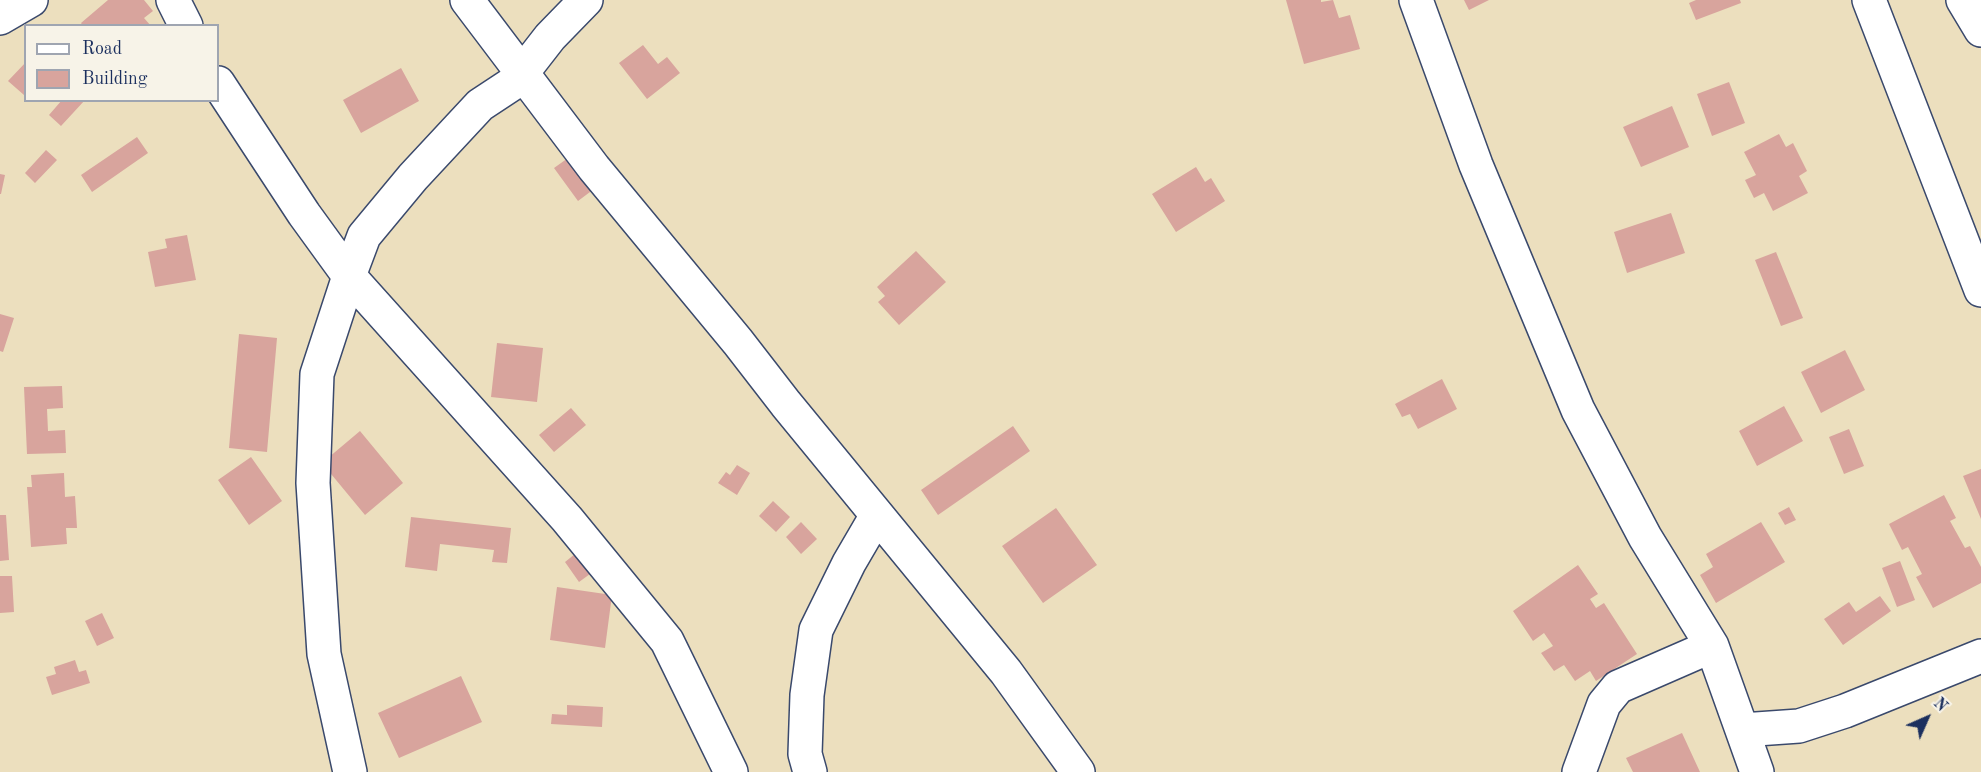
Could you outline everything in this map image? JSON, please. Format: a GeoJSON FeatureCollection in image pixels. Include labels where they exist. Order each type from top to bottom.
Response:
{"type":"FeatureCollection","features":[{"type":"Feature","properties":{"kind":"street"},"geometry":{"type":"LineString","coordinates":[[0,18],[31,0]]}},
{"type":"Feature","properties":{"kind":"street"},"geometry":{"type":"LineString","coordinates":[[173,0],[185,24]]}},
{"type":"Feature","properties":{"kind":"street"},"geometry":{"type":"LineString","coordinates":[[467,0],[594,168],[1006,672],[1078,772]]}},
{"type":"Feature","properties":{"kind":"street"},"geometry":{"type":"LineString","coordinates":[[350,772],[324,654],[313,483],[317,374],[364,236],[413,177],[480,105],[523,75],[550,37],[586,0]]}},
{"type":"Feature","properties":{"kind":"street"},"geometry":{"type":"LineString","coordinates":[[1416,0],[1476,165],[1578,410],[1646,537],[1712,646],[1757,772]]}},
{"type":"Feature","properties":{"kind":"street"},"geometry":{"type":"LineString","coordinates":[[1869,0],[1981,290]]}},
{"type":"Feature","properties":{"kind":"street"},"geometry":{"type":"LineString","coordinates":[[1963,0],[1981,30]]}},
{"type":"Feature","properties":{"kind":"street"},"geometry":{"type":"LineString","coordinates":[[219,85],[304,214],[349,276],[567,519],[668,641],[731,772]]}},
{"type":"Feature","properties":{"kind":"street"},"geometry":{"type":"LineString","coordinates":[[810,772],[806,754],[807,695],[816,630],[849,563],[877,514]]}},
{"type":"Feature","properties":{"kind":"street"},"geometry":{"type":"LineString","coordinates":[[1579,772],[1604,704],[1618,687],[1712,646]]}},
{"type":"Feature","properties":{"kind":"street"},"geometry":{"type":"LineString","coordinates":[[1742,730],[1799,726],[1845,711],[1981,656]]}},
{"type":"Feature","properties":{"kind":"building"},"geometry":{"type":"Polygon","coordinates":[[[108,0],[144,0],[153,11],[144,18],[149,24],[81,23],[108,0]]]}},
{"type":"Feature","properties":{"kind":"building"},"geometry":{"type":"Polygon","coordinates":[[[1286,0],[1321,0],[1321,2],[1333,0],[1339,18],[1350,15],[1360,49],[1304,64],[1286,0]]]}},
{"type":"Feature","properties":{"kind":"building"},"geometry":{"type":"Polygon","coordinates":[[[1464,0],[1489,0],[1469,10],[1464,0]]]}},
{"type":"Feature","properties":{"kind":"building"},"geometry":{"type":"Polygon","coordinates":[[[1696,0],[1740,0],[1741,3],[1696,20],[1689,3],[1696,0]]]}},
{"type":"Feature","properties":{"kind":"building"},"geometry":{"type":"Polygon","coordinates":[[[643,45],[658,64],[667,57],[680,73],[647,99],[619,63],[643,45]]]}},
{"type":"Feature","properties":{"kind":"building"},"geometry":{"type":"Polygon","coordinates":[[[24,64],[24,95],[8,81],[24,64]]]}},
{"type":"Feature","properties":{"kind":"building"},"geometry":{"type":"Polygon","coordinates":[[[401,68],[419,101],[361,133],[343,100],[401,68]]]}},
{"type":"Feature","properties":{"kind":"building"},"geometry":{"type":"Polygon","coordinates":[[[1729,82],[1745,123],[1712,136],[1697,94],[1729,82]]]}},
{"type":"Feature","properties":{"kind":"building"},"geometry":{"type":"Polygon","coordinates":[[[60,102],[83,102],[61,126],[49,115],[60,102]]]}},
{"type":"Feature","properties":{"kind":"building"},"geometry":{"type":"Polygon","coordinates":[[[1672,106],[1689,147],[1641,167],[1623,127],[1672,106]]]}},
{"type":"Feature","properties":{"kind":"building"},"geometry":{"type":"Polygon","coordinates":[[[1779,134],[1786,147],[1793,143],[1807,171],[1799,176],[1808,193],[1773,211],[1764,193],[1754,198],[1745,180],[1756,175],[1744,152],[1779,134]]]}},
{"type":"Feature","properties":{"kind":"building"},"geometry":{"type":"Polygon","coordinates":[[[137,137],[148,153],[92,192],[81,175],[137,137]]]}},
{"type":"Feature","properties":{"kind":"building"},"geometry":{"type":"Polygon","coordinates":[[[46,150],[57,160],[35,183],[25,173],[46,150]]]}},
{"type":"Feature","properties":{"kind":"building"},"geometry":{"type":"Polygon","coordinates":[[[575,153],[598,186],[578,201],[554,168],[575,153]]]}},
{"type":"Feature","properties":{"kind":"building"},"geometry":{"type":"Polygon","coordinates":[[[1196,167],[1205,182],[1211,178],[1225,201],[1176,232],[1152,194],[1196,167]]]}},
{"type":"Feature","properties":{"kind":"building"},"geometry":{"type":"Polygon","coordinates":[[[0,174],[5,175],[1,194],[0,194],[0,174]]]}},
{"type":"Feature","properties":{"kind":"building"},"geometry":{"type":"Polygon","coordinates":[[[1671,213],[1685,253],[1627,273],[1614,232],[1671,213]]]}},
{"type":"Feature","properties":{"kind":"building"},"geometry":{"type":"Polygon","coordinates":[[[187,235],[196,280],[155,287],[148,252],[167,248],[165,239],[187,235]]]}},
{"type":"Feature","properties":{"kind":"building"},"geometry":{"type":"Polygon","coordinates":[[[916,251],[946,282],[899,325],[878,302],[885,296],[877,287],[916,251]]]}},
{"type":"Feature","properties":{"kind":"building"},"geometry":{"type":"Polygon","coordinates":[[[1776,252],[1803,318],[1781,326],[1755,260],[1776,252]]]}},
{"type":"Feature","properties":{"kind":"building"},"geometry":{"type":"Polygon","coordinates":[[[0,314],[14,318],[3,352],[0,351],[0,314]]]}},
{"type":"Feature","properties":{"kind":"building"},"geometry":{"type":"Polygon","coordinates":[[[239,334],[277,338],[267,452],[229,448],[239,334]]]}},
{"type":"Feature","properties":{"kind":"building"},"geometry":{"type":"Polygon","coordinates":[[[497,343],[543,348],[537,402],[491,397],[497,343]]]}},
{"type":"Feature","properties":{"kind":"building"},"geometry":{"type":"Polygon","coordinates":[[[1845,350],[1865,390],[1821,413],[1801,372],[1845,350]]]}},
{"type":"Feature","properties":{"kind":"building"},"geometry":{"type":"Polygon","coordinates":[[[1442,379],[1457,409],[1418,429],[1410,414],[1402,417],[1395,404],[1442,379]]]}},
{"type":"Feature","properties":{"kind":"building"},"geometry":{"type":"Polygon","coordinates":[[[62,386],[63,408],[47,409],[48,431],[65,430],[66,453],[27,454],[24,387],[62,386]]]}},
{"type":"Feature","properties":{"kind":"building"},"geometry":{"type":"Polygon","coordinates":[[[1784,406],[1803,441],[1757,466],[1739,431],[1784,406]]]}},
{"type":"Feature","properties":{"kind":"building"},"geometry":{"type":"Polygon","coordinates":[[[571,408],[586,425],[554,452],[539,435],[571,408]]]}},
{"type":"Feature","properties":{"kind":"building"},"geometry":{"type":"Polygon","coordinates":[[[1013,426],[1030,451],[938,515],[921,490],[1013,426]]]}},
{"type":"Feature","properties":{"kind":"building"},"geometry":{"type":"Polygon","coordinates":[[[1849,429],[1864,466],[1844,474],[1829,437],[1849,429]]]}},
{"type":"Feature","properties":{"kind":"building"},"geometry":{"type":"Polygon","coordinates":[[[360,431],[403,483],[365,515],[322,463],[360,431]]]}},
{"type":"Feature","properties":{"kind":"building"},"geometry":{"type":"Polygon","coordinates":[[[251,457],[282,501],[249,525],[218,480],[251,457]]]}},
{"type":"Feature","properties":{"kind":"building"},"geometry":{"type":"Polygon","coordinates":[[[737,465],[750,473],[737,495],[718,483],[726,472],[730,475],[737,465]]]}},
{"type":"Feature","properties":{"kind":"building"},"geometry":{"type":"Polygon","coordinates":[[[1981,469],[1981,519],[1963,476],[1981,469]]]}},
{"type":"Feature","properties":{"kind":"building"},"geometry":{"type":"Polygon","coordinates":[[[64,473],[65,497],[75,496],[77,528],[66,528],[67,544],[31,547],[27,487],[32,487],[31,475],[64,473]]]}},
{"type":"Feature","properties":{"kind":"building"},"geometry":{"type":"Polygon","coordinates":[[[1944,495],[1956,518],[1950,521],[1965,548],[1970,546],[1981,567],[1981,583],[1933,608],[1916,577],[1922,574],[1908,547],[1902,550],[1889,524],[1944,495]]]}},
{"type":"Feature","properties":{"kind":"building"},"geometry":{"type":"Polygon","coordinates":[[[773,501],[790,517],[776,532],[759,516],[773,501]]]}},
{"type":"Feature","properties":{"kind":"building"},"geometry":{"type":"Polygon","coordinates":[[[1789,507],[1796,520],[1785,525],[1778,513],[1789,507]]]}},
{"type":"Feature","properties":{"kind":"building"},"geometry":{"type":"Polygon","coordinates":[[[1056,508],[1097,565],[1043,603],[1002,546],[1056,508]]]}},
{"type":"Feature","properties":{"kind":"building"},"geometry":{"type":"Polygon","coordinates":[[[0,515],[6,515],[9,560],[0,561],[0,515]]]}},
{"type":"Feature","properties":{"kind":"building"},"geometry":{"type":"Polygon","coordinates":[[[411,517],[511,528],[507,563],[492,562],[494,550],[440,544],[437,571],[405,567],[411,517]]]}},
{"type":"Feature","properties":{"kind":"building"},"geometry":{"type":"Polygon","coordinates":[[[801,522],[817,539],[801,554],[786,537],[801,522]]]}},
{"type":"Feature","properties":{"kind":"building"},"geometry":{"type":"Polygon","coordinates":[[[1761,522],[1785,562],[1716,603],[1700,575],[1713,567],[1706,554],[1761,522]]]}},
{"type":"Feature","properties":{"kind":"building"},"geometry":{"type":"Polygon","coordinates":[[[575,554],[590,574],[579,582],[565,562],[575,554]]]}},
{"type":"Feature","properties":{"kind":"building"},"geometry":{"type":"Polygon","coordinates":[[[1900,561],[1915,600],[1897,607],[1882,568],[1900,561]]]}},
{"type":"Feature","properties":{"kind":"building"},"geometry":{"type":"Polygon","coordinates":[[[1578,565],[1598,594],[1590,599],[1596,608],[1604,603],[1637,654],[1596,681],[1590,671],[1575,681],[1564,665],[1554,671],[1541,653],[1553,646],[1544,633],[1533,641],[1513,611],[1578,565]]]}},
{"type":"Feature","properties":{"kind":"building"},"geometry":{"type":"Polygon","coordinates":[[[0,576],[12,576],[14,612],[0,613],[0,576]]]}},
{"type":"Feature","properties":{"kind":"building"},"geometry":{"type":"Polygon","coordinates":[[[557,587],[612,595],[605,648],[550,640],[557,587]]]}},
{"type":"Feature","properties":{"kind":"building"},"geometry":{"type":"Polygon","coordinates":[[[1880,596],[1891,611],[1843,645],[1824,619],[1849,602],[1856,612],[1880,596]]]}},
{"type":"Feature","properties":{"kind":"building"},"geometry":{"type":"Polygon","coordinates":[[[102,613],[114,638],[97,646],[85,621],[102,613]]]}},
{"type":"Feature","properties":{"kind":"building"},"geometry":{"type":"Polygon","coordinates":[[[75,660],[79,672],[86,670],[90,683],[52,695],[46,677],[56,674],[54,667],[75,660]]]}},
{"type":"Feature","properties":{"kind":"building"},"geometry":{"type":"Polygon","coordinates":[[[461,676],[482,722],[399,758],[378,713],[461,676]]]}},
{"type":"Feature","properties":{"kind":"building"},"geometry":{"type":"Polygon","coordinates":[[[567,705],[603,707],[602,727],[551,724],[552,714],[567,715],[567,705]]]}},
{"type":"Feature","properties":{"kind":"building"},"geometry":{"type":"Polygon","coordinates":[[[1682,733],[1700,772],[1633,772],[1626,758],[1682,733]]]}}]}
